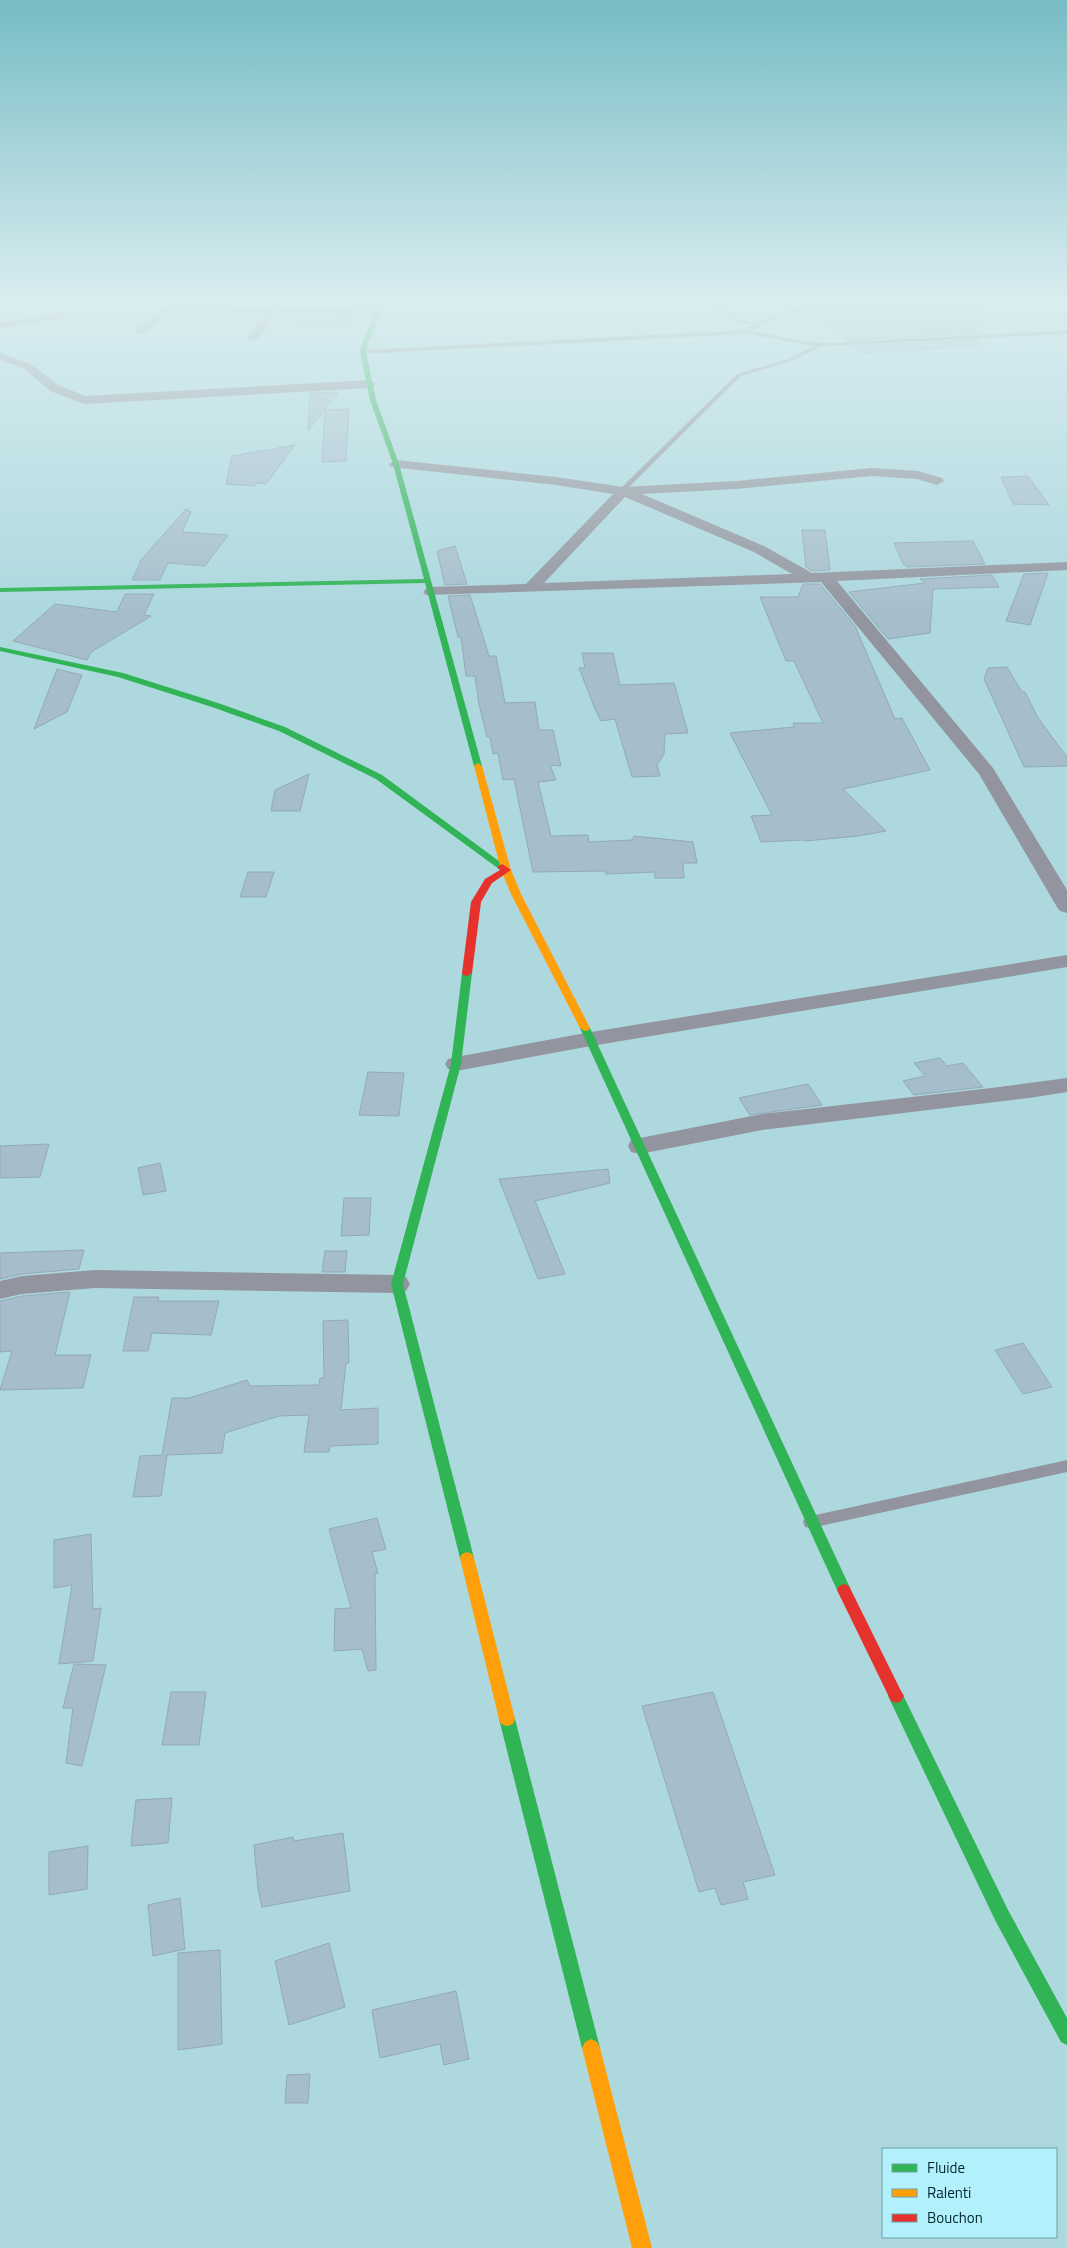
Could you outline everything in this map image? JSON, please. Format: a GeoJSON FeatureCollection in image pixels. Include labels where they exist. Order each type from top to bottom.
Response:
{"type":"FeatureCollection","features":[{"type":"Feature","properties":{"kind":"street"},"geometry":{"type":"LineString","coordinates":[[375,406],[396,464],[506,870],[516,894],[591,1039],[811,1522],[1002,1916],[1067,2036]]}},
{"type":"Feature","properties":{"kind":"street"},"geometry":{"type":"LineString","coordinates":[[396,464],[556,481],[623,491],[751,484],[845,474],[892,472],[921,474],[937,481]]}},
{"type":"Feature","properties":{"kind":"street"},"geometry":{"type":"LineString","coordinates":[[623,491],[759,549],[817,577],[986,772],[1067,907]]}},
{"type":"Feature","properties":{"kind":"street"},"geometry":{"type":"LineString","coordinates":[[531,588],[623,491]]}},
{"type":"Feature","properties":{"kind":"street"},"geometry":{"type":"LineString","coordinates":[[0,590],[430,586],[531,588],[970,572],[1067,566]]}},
{"type":"Feature","properties":{"kind":"street"},"geometry":{"type":"LineString","coordinates":[[0,649],[120,675],[215,705],[282,729],[380,777],[506,870]]}},
{"type":"Feature","properties":{"kind":"street"},"geometry":{"type":"LineString","coordinates":[[506,870],[488,881],[476,902],[456,1064],[397,1284],[642,2248]]}},
{"type":"Feature","properties":{"kind":"street"},"geometry":{"type":"LineString","coordinates":[[456,1064],[591,1039],[1067,962]]}},
{"type":"Feature","properties":{"kind":"street"},"geometry":{"type":"LineString","coordinates":[[640,1146],[764,1121],[962,1099],[1067,1085]]}},
{"type":"Feature","properties":{"kind":"street"},"geometry":{"type":"LineString","coordinates":[[0,1290],[22,1285],[95,1279],[397,1284]]}},
{"type":"Feature","properties":{"kind":"lane"},"geometry":{"type":"LineString","coordinates":[[623,491],[708,406]]}},
{"type":"Feature","properties":{"kind":"lane"},"geometry":{"type":"LineString","coordinates":[[811,1522],[1067,1466]]}},
{"type":"Feature","properties":{"kind":"building"},"geometry":{"type":"Polygon","coordinates":[[[309,406],[327,406],[308,431],[309,406]]]}},
{"type":"Feature","properties":{"kind":"building"},"geometry":{"type":"Polygon","coordinates":[[[349,409],[346,461],[322,462],[325,410],[349,409]]]}},
{"type":"Feature","properties":{"kind":"building"},"geometry":{"type":"Polygon","coordinates":[[[295,445],[266,484],[256,483],[254,486],[226,484],[232,456],[295,445]]]}},
{"type":"Feature","properties":{"kind":"building"},"geometry":{"type":"Polygon","coordinates":[[[1028,476],[1049,505],[1013,504],[1001,477],[1028,476]]]}},
{"type":"Feature","properties":{"kind":"building"},"geometry":{"type":"Polygon","coordinates":[[[186,509],[191,512],[182,532],[228,535],[205,566],[168,563],[160,580],[132,580],[140,561],[186,509]]]}},
{"type":"Feature","properties":{"kind":"building"},"geometry":{"type":"Polygon","coordinates":[[[802,530],[825,530],[830,570],[812,571],[806,567],[802,530]]]}},
{"type":"Feature","properties":{"kind":"building"},"geometry":{"type":"Polygon","coordinates":[[[973,541],[985,564],[907,567],[903,564],[894,543],[973,541]]]}},
{"type":"Feature","properties":{"kind":"building"},"geometry":{"type":"Polygon","coordinates":[[[455,546],[467,584],[445,585],[437,551],[455,546]]]}},
{"type":"Feature","properties":{"kind":"building"},"geometry":{"type":"Polygon","coordinates":[[[1048,573],[1030,625],[1006,621],[1024,574],[1048,573]]]}},
{"type":"Feature","properties":{"kind":"building"},"geometry":{"type":"Polygon","coordinates":[[[992,575],[999,587],[933,589],[930,633],[888,639],[849,592],[925,583],[920,579],[992,575]]]}},
{"type":"Feature","properties":{"kind":"building"},"geometry":{"type":"Polygon","coordinates":[[[803,584],[820,584],[855,626],[895,719],[902,718],[930,770],[843,789],[886,831],[858,836],[805,841],[761,842],[751,816],[772,815],[730,733],[794,727],[793,723],[823,723],[794,661],[786,661],[760,597],[798,597],[803,584]]]}},
{"type":"Feature","properties":{"kind":"building"},"geometry":{"type":"Polygon","coordinates":[[[125,594],[154,594],[144,615],[151,616],[91,652],[87,660],[13,641],[55,604],[117,612],[125,594]]]}},
{"type":"Feature","properties":{"kind":"building"},"geometry":{"type":"Polygon","coordinates":[[[470,595],[489,656],[496,656],[505,703],[535,702],[539,730],[553,730],[561,766],[550,765],[556,780],[538,782],[551,836],[588,835],[589,842],[632,840],[634,836],[693,842],[697,863],[683,863],[684,878],[655,878],[655,872],[606,874],[605,871],[533,872],[514,779],[503,780],[498,753],[493,754],[490,737],[487,737],[479,704],[475,676],[466,676],[461,637],[458,637],[448,596],[470,595]]]}},
{"type":"Feature","properties":{"kind":"building"},"geometry":{"type":"Polygon","coordinates":[[[582,653],[613,653],[620,685],[674,683],[688,733],[665,734],[664,754],[657,765],[660,776],[632,777],[615,719],[601,721],[595,709],[579,668],[585,668],[582,653]]]}},
{"type":"Feature","properties":{"kind":"building"},"geometry":{"type":"Polygon","coordinates":[[[1007,667],[1022,692],[1025,692],[1038,718],[1067,757],[1067,766],[1024,767],[984,679],[988,668],[1007,667]]]}},
{"type":"Feature","properties":{"kind":"building"},"geometry":{"type":"Polygon","coordinates":[[[57,669],[82,675],[67,712],[34,729],[57,669]]]}},
{"type":"Feature","properties":{"kind":"building"},"geometry":{"type":"Polygon","coordinates":[[[309,774],[300,811],[271,811],[275,790],[309,774]]]}},
{"type":"Feature","properties":{"kind":"building"},"geometry":{"type":"Polygon","coordinates":[[[248,872],[274,872],[266,897],[240,897],[248,872]]]}},
{"type":"Feature","properties":{"kind":"building"},"geometry":{"type":"Polygon","coordinates":[[[940,1058],[947,1066],[963,1063],[983,1087],[914,1095],[903,1081],[925,1076],[914,1063],[940,1058]]]}},
{"type":"Feature","properties":{"kind":"building"},"geometry":{"type":"Polygon","coordinates":[[[368,1072],[404,1073],[399,1116],[359,1115],[368,1072]]]}},
{"type":"Feature","properties":{"kind":"building"},"geometry":{"type":"Polygon","coordinates":[[[808,1084],[822,1105],[750,1115],[739,1098],[808,1084]]]}},
{"type":"Feature","properties":{"kind":"building"},"geometry":{"type":"Polygon","coordinates":[[[49,1144],[40,1177],[0,1178],[0,1146],[49,1144]]]}},
{"type":"Feature","properties":{"kind":"building"},"geometry":{"type":"Polygon","coordinates":[[[160,1163],[166,1191],[143,1195],[138,1168],[160,1163]]]}},
{"type":"Feature","properties":{"kind":"building"},"geometry":{"type":"Polygon","coordinates":[[[608,1169],[610,1183],[535,1201],[565,1274],[538,1279],[499,1179],[608,1169]]]}},
{"type":"Feature","properties":{"kind":"building"},"geometry":{"type":"Polygon","coordinates":[[[344,1198],[371,1198],[369,1235],[341,1236],[344,1198]]]}},
{"type":"Feature","properties":{"kind":"building"},"geometry":{"type":"Polygon","coordinates":[[[84,1250],[79,1269],[22,1274],[0,1279],[0,1253],[84,1250]]]}},
{"type":"Feature","properties":{"kind":"building"},"geometry":{"type":"Polygon","coordinates":[[[325,1251],[347,1251],[345,1272],[322,1272],[325,1251]]]}},
{"type":"Feature","properties":{"kind":"building"},"geometry":{"type":"Polygon","coordinates":[[[70,1292],[55,1355],[91,1355],[83,1388],[0,1390],[12,1351],[0,1352],[0,1301],[22,1296],[70,1292]]]}},
{"type":"Feature","properties":{"kind":"building"},"geometry":{"type":"Polygon","coordinates":[[[134,1297],[159,1297],[158,1301],[219,1301],[211,1335],[152,1333],[148,1351],[123,1351],[134,1297]]]}},
{"type":"Feature","properties":{"kind":"building"},"geometry":{"type":"Polygon","coordinates":[[[348,1320],[349,1363],[346,1363],[341,1410],[378,1408],[378,1444],[330,1446],[329,1452],[304,1452],[309,1415],[279,1416],[225,1433],[222,1453],[167,1455],[161,1496],[133,1497],[140,1456],[162,1455],[172,1398],[189,1398],[247,1380],[250,1386],[319,1385],[320,1378],[324,1378],[323,1321],[348,1320]]]}},
{"type":"Feature","properties":{"kind":"building"},"geometry":{"type":"Polygon","coordinates":[[[1023,1343],[1052,1387],[1023,1394],[995,1350],[1023,1343]]]}},
{"type":"Feature","properties":{"kind":"building"},"geometry":{"type":"Polygon","coordinates":[[[377,1518],[386,1549],[372,1552],[378,1573],[375,1574],[376,1670],[368,1671],[362,1649],[334,1651],[335,1609],[351,1608],[329,1529],[377,1518]]]}},
{"type":"Feature","properties":{"kind":"building"},"geometry":{"type":"Polygon","coordinates":[[[91,1534],[93,1609],[101,1608],[93,1661],[59,1664],[72,1585],[54,1588],[54,1540],[91,1534]]]}},
{"type":"Feature","properties":{"kind":"building"},"geometry":{"type":"Polygon","coordinates":[[[74,1664],[106,1665],[82,1766],[66,1763],[73,1708],[63,1708],[74,1664]]]}},
{"type":"Feature","properties":{"kind":"building"},"geometry":{"type":"Polygon","coordinates":[[[171,1692],[206,1692],[199,1745],[162,1745],[171,1692]]]}},
{"type":"Feature","properties":{"kind":"building"},"geometry":{"type":"Polygon","coordinates":[[[713,1692],[775,1875],[743,1882],[748,1899],[721,1905],[715,1888],[699,1892],[642,1706],[713,1692]]]}},
{"type":"Feature","properties":{"kind":"building"},"geometry":{"type":"Polygon","coordinates":[[[172,1798],[168,1843],[131,1846],[136,1800],[172,1798]]]}},
{"type":"Feature","properties":{"kind":"building"},"geometry":{"type":"Polygon","coordinates":[[[343,1833],[350,1891],[262,1907],[258,1889],[254,1845],[293,1837],[294,1841],[343,1833]]]}},
{"type":"Feature","properties":{"kind":"building"},"geometry":{"type":"Polygon","coordinates":[[[88,1846],[87,1889],[49,1895],[49,1852],[88,1846]]]}},
{"type":"Feature","properties":{"kind":"building"},"geometry":{"type":"Polygon","coordinates":[[[180,1898],[185,1949],[153,1956],[148,1905],[180,1898]]]}},
{"type":"Feature","properties":{"kind":"building"},"geometry":{"type":"Polygon","coordinates":[[[329,1943],[345,2007],[289,2025],[275,1961],[329,1943]]]}},
{"type":"Feature","properties":{"kind":"building"},"geometry":{"type":"Polygon","coordinates":[[[220,1950],[222,2044],[178,2050],[178,1953],[220,1950]]]}},
{"type":"Feature","properties":{"kind":"building"},"geometry":{"type":"Polygon","coordinates":[[[456,1991],[469,2059],[444,2065],[440,2044],[380,2058],[372,2010],[456,1991]]]}},
{"type":"Feature","properties":{"kind":"building"},"geometry":{"type":"Polygon","coordinates":[[[310,2074],[308,2103],[285,2103],[287,2075],[310,2074]]]}},
{"type":"Feature","properties":{"kind":"traffic: fast"},"geometry":{"type":"LineString","coordinates":[[375,406],[396,464],[428,581]]}},
{"type":"Feature","properties":{"kind":"traffic: fast"},"geometry":{"type":"LineString","coordinates":[[0,590],[428,581],[478,766]]}},
{"type":"Feature","properties":{"kind":"traffic: fast"},"geometry":{"type":"LineString","coordinates":[[0,649],[120,675],[215,705],[282,729],[379,777],[502,867]]}},
{"type":"Feature","properties":{"kind":"traffic: fast"},"geometry":{"type":"LineString","coordinates":[[467,973],[456,1064],[397,1284],[467,1558]]}},
{"type":"Feature","properties":{"kind":"traffic: fast"},"geometry":{"type":"LineString","coordinates":[[585,1028],[844,1590]]}},
{"type":"Feature","properties":{"kind":"traffic: fast"},"geometry":{"type":"LineString","coordinates":[[896,1696],[1002,1916],[1067,2036]]}},
{"type":"Feature","properties":{"kind":"traffic: fast"},"geometry":{"type":"LineString","coordinates":[[507,1719],[591,2048]]}},
{"type":"Feature","properties":{"kind":"traffic: slow"},"geometry":{"type":"LineString","coordinates":[[478,766],[506,870],[516,894],[585,1028]]}},
{"type":"Feature","properties":{"kind":"traffic: slow"},"geometry":{"type":"LineString","coordinates":[[467,1558],[507,1719]]}},
{"type":"Feature","properties":{"kind":"traffic: slow"},"geometry":{"type":"LineString","coordinates":[[591,2048],[642,2248]]}},
{"type":"Feature","properties":{"kind":"traffic: jam"},"geometry":{"type":"LineString","coordinates":[[467,973],[476,902],[488,881],[506,870],[502,867]]}},
{"type":"Feature","properties":{"kind":"traffic: jam"},"geometry":{"type":"LineString","coordinates":[[844,1590],[896,1696]]}}]}
